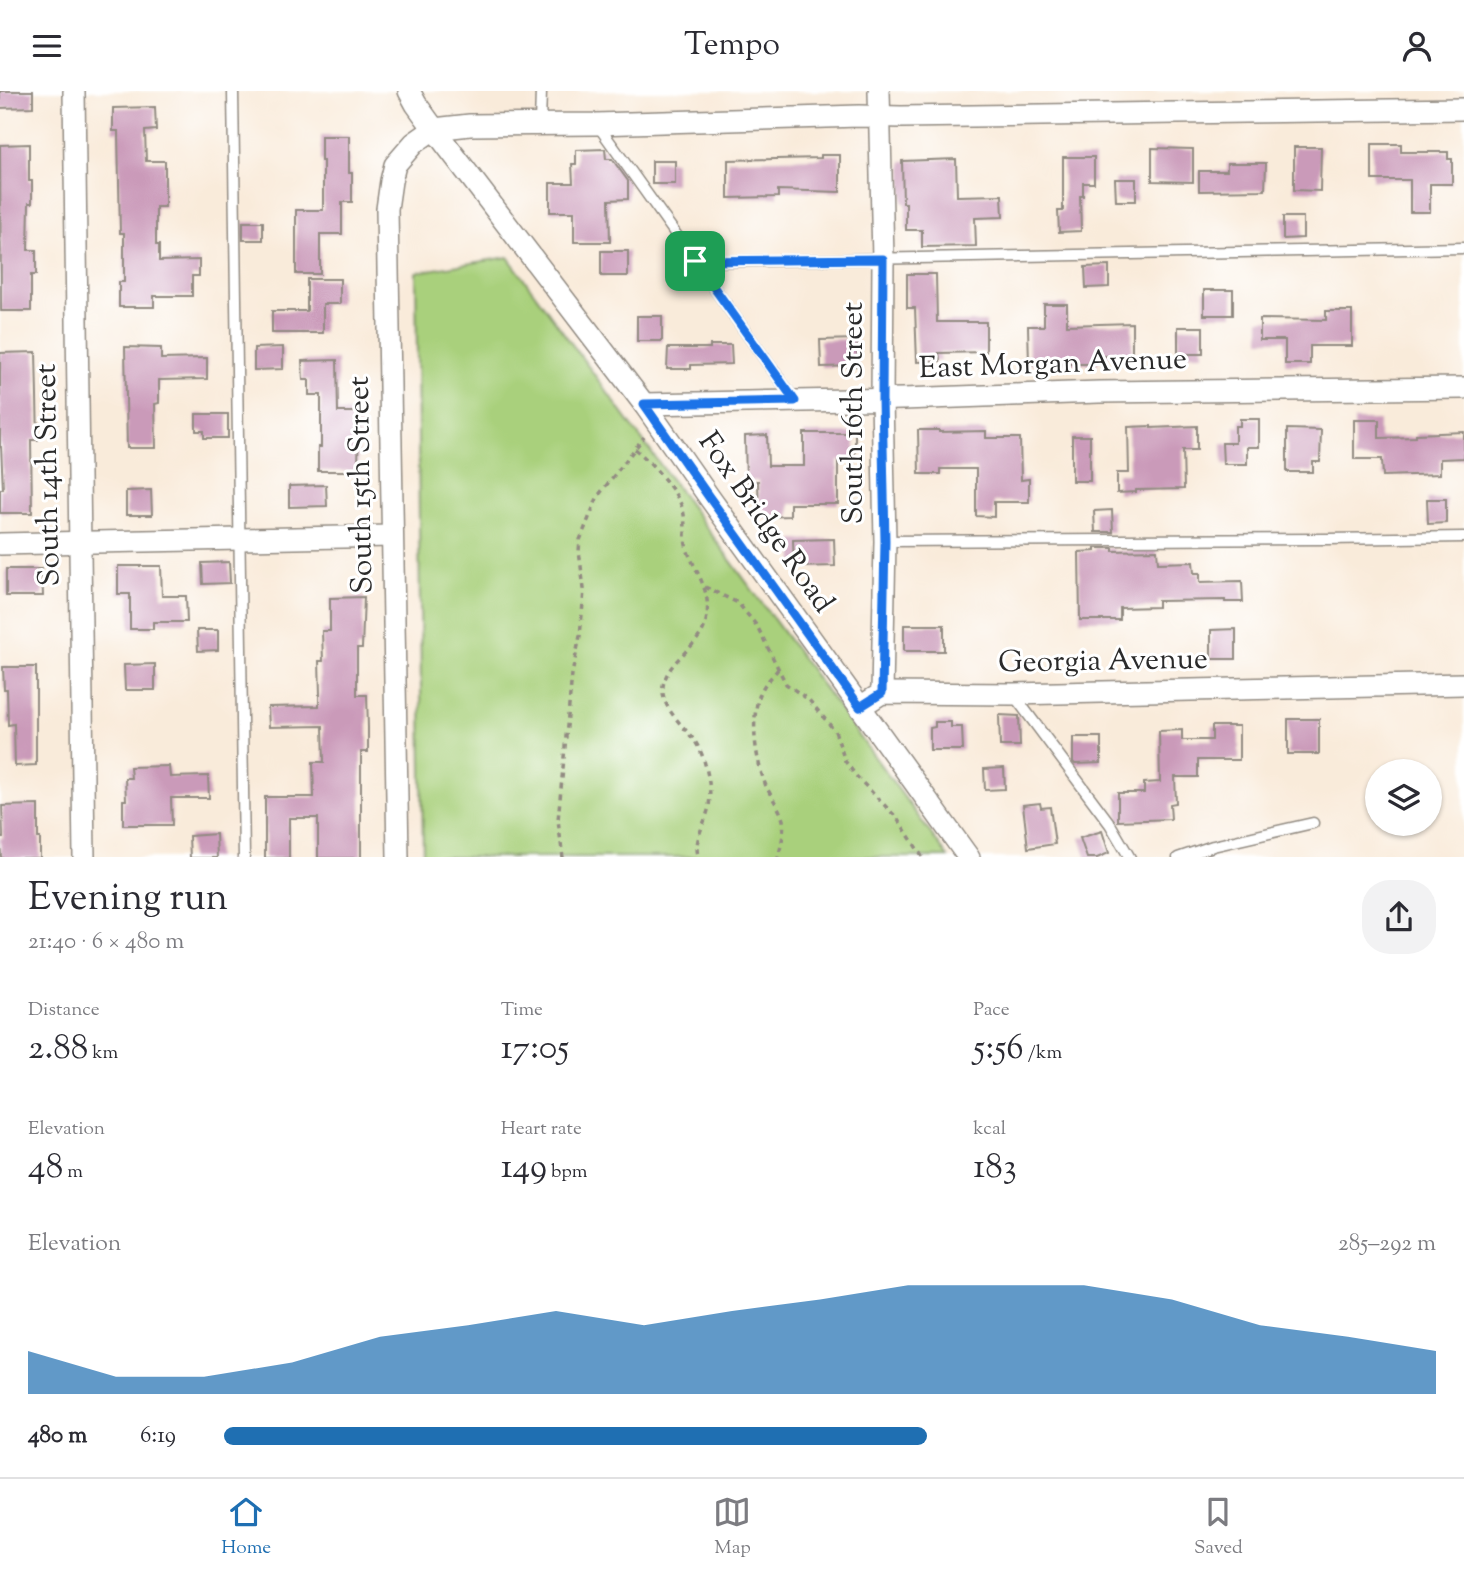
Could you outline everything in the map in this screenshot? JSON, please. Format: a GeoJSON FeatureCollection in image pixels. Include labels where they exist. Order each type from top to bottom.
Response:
{"type":"FeatureCollection","features":[{"type":"Feature","properties":{"kind":"street","name":"South 14th Street"},"geometry":{"type":"LineString","coordinates":[[74,91],[84,857]]}},
{"type":"Feature","properties":{"kind":"street","name":"Fox Bridge Road"},"geometry":{"type":"LineString","coordinates":[[410,91],[434,129],[650,412],[969,857]]}},
{"type":"Feature","properties":{"kind":"street","name":"South 16th Street"},"geometry":{"type":"LineString","coordinates":[[879,91],[885,541],[882,693]]}},
{"type":"Feature","properties":{"kind":"street"},"geometry":{"type":"LineString","coordinates":[[434,129],[470,125],[880,116],[1464,109]]}},
{"type":"Feature","properties":{"kind":"street","name":"South 15th Street"},"geometry":{"type":"LineString","coordinates":[[398,857],[387,209],[395,165],[414,143],[434,129]]}},
{"type":"Feature","properties":{"kind":"street","name":"East Morgan Avenue"},"geometry":{"type":"LineString","coordinates":[[650,412],[795,401],[1099,392],[1464,388]]}},
{"type":"Feature","properties":{"kind":"street"},"geometry":{"type":"LineString","coordinates":[[0,544],[392,536]]}},
{"type":"Feature","properties":{"kind":"street","name":"Georgia Avenue"},"geometry":{"type":"LineString","coordinates":[[882,693],[1013,694],[1464,684]]}},
{"type":"Feature","properties":{"kind":"street"},"geometry":{"type":"LineString","coordinates":[[860,707],[882,693]]}},
{"type":"Feature","properties":{"kind":"lane"},"geometry":{"type":"LineString","coordinates":[[233,91],[244,857]]}},
{"type":"Feature","properties":{"kind":"lane"},"geometry":{"type":"LineString","coordinates":[[540,124],[541,91]]}},
{"type":"Feature","properties":{"kind":"lane"},"geometry":{"type":"LineString","coordinates":[[596,124],[795,401]]}},
{"type":"Feature","properties":{"kind":"lane"},"geometry":{"type":"LineString","coordinates":[[695,261],[1464,248]]}},
{"type":"Feature","properties":{"kind":"lane"},"geometry":{"type":"LineString","coordinates":[[885,541],[1464,537]]}},
{"type":"Feature","properties":{"kind":"lane"},"geometry":{"type":"LineString","coordinates":[[1013,694],[1110,824],[1130,857]]}},
{"type":"Feature","properties":{"kind":"lane"},"geometry":{"type":"LineString","coordinates":[[1178,857],[1312,823]]}},
{"type":"Feature","properties":{"kind":"path"},"geometry":{"type":"LineString","coordinates":[[563,857],[558,820],[572,674],[583,603],[580,540],[598,496],[635,449],[650,412]]}},
{"type":"Feature","properties":{"kind":"path"},"geometry":{"type":"LineString","coordinates":[[635,449],[675,493],[682,507],[690,558],[705,587],[706,623],[702,632],[676,660],[663,687],[670,710],[696,743],[709,782],[708,809],[696,846],[699,857]]}},
{"type":"Feature","properties":{"kind":"path"},"geometry":{"type":"LineString","coordinates":[[705,587],[738,603],[757,626],[786,684],[808,701],[835,731],[845,761],[857,777],[898,818],[923,857]]}},
{"type":"Feature","properties":{"kind":"path"},"geometry":{"type":"LineString","coordinates":[[778,669],[764,687],[757,707],[755,734],[758,762],[783,821],[778,857]]}},
{"type":"Feature","properties":{"kind":"green space"},"geometry":{"type":"Polygon","coordinates":[[[508,257],[948,857],[423,857],[416,272],[508,257]]]}},
{"type":"Feature","properties":{"kind":"building"},"geometry":{"type":"Polygon","coordinates":[[[0,91],[33,91],[33,107],[0,108],[0,91]]]}},
{"type":"Feature","properties":{"kind":"building"},"geometry":{"type":"Polygon","coordinates":[[[155,107],[156,130],[145,131],[146,161],[165,161],[165,207],[156,207],[156,245],[159,245],[159,261],[199,260],[199,276],[192,276],[192,296],[154,296],[154,307],[119,307],[119,282],[124,282],[124,233],[120,233],[118,131],[113,131],[113,108],[155,107]]]}},
{"type":"Feature","properties":{"kind":"building"},"geometry":{"type":"Polygon","coordinates":[[[321,136],[349,136],[352,202],[342,202],[342,234],[320,234],[320,274],[296,274],[296,210],[323,210],[321,136]]]}},
{"type":"Feature","properties":{"kind":"building"},"geometry":{"type":"Polygon","coordinates":[[[29,144],[32,203],[29,203],[28,250],[36,250],[36,275],[31,275],[31,311],[1,311],[0,145],[29,144]]]}},
{"type":"Feature","properties":{"kind":"building"},"geometry":{"type":"Polygon","coordinates":[[[1372,144],[1401,144],[1401,152],[1448,152],[1448,159],[1452,159],[1452,184],[1430,184],[1430,212],[1410,212],[1410,180],[1372,180],[1372,144]]]}},
{"type":"Feature","properties":{"kind":"building"},"geometry":{"type":"Polygon","coordinates":[[[1294,147],[1321,147],[1320,191],[1294,190],[1294,147]]]}},
{"type":"Feature","properties":{"kind":"building"},"geometry":{"type":"Polygon","coordinates":[[[1152,148],[1193,149],[1193,182],[1152,181],[1152,148]]]}},
{"type":"Feature","properties":{"kind":"building"},"geometry":{"type":"Polygon","coordinates":[[[605,149],[606,159],[612,159],[628,181],[628,199],[609,200],[610,242],[574,242],[574,212],[550,212],[550,183],[573,183],[572,164],[576,164],[576,150],[605,149]]]}},
{"type":"Feature","properties":{"kind":"building"},"geometry":{"type":"Polygon","coordinates":[[[821,155],[840,155],[840,192],[778,190],[778,197],[728,198],[728,160],[821,158],[821,155]]]}},
{"type":"Feature","properties":{"kind":"building"},"geometry":{"type":"Polygon","coordinates":[[[1063,157],[1094,157],[1094,183],[1083,183],[1083,196],[1080,196],[1081,231],[1059,232],[1058,211],[1063,211],[1063,157]]]}},
{"type":"Feature","properties":{"kind":"building"},"geometry":{"type":"Polygon","coordinates":[[[956,159],[957,196],[1002,195],[1003,217],[975,218],[976,246],[922,247],[922,230],[906,230],[902,161],[956,159]]]}},
{"type":"Feature","properties":{"kind":"building"},"geometry":{"type":"Polygon","coordinates":[[[652,161],[675,161],[675,184],[652,184],[652,161]]]}},
{"type":"Feature","properties":{"kind":"building"},"geometry":{"type":"Polygon","coordinates":[[[1227,163],[1266,163],[1265,190],[1199,191],[1199,171],[1227,171],[1227,163]]]}},
{"type":"Feature","properties":{"kind":"building"},"geometry":{"type":"Polygon","coordinates":[[[1115,179],[1136,179],[1136,201],[1116,201],[1115,179]]]}},
{"type":"Feature","properties":{"kind":"building"},"geometry":{"type":"Polygon","coordinates":[[[1283,217],[1303,217],[1303,238],[1283,239],[1283,217]]]}},
{"type":"Feature","properties":{"kind":"building"},"geometry":{"type":"Polygon","coordinates":[[[243,222],[263,222],[263,240],[243,240],[243,222]]]}},
{"type":"Feature","properties":{"kind":"building"},"geometry":{"type":"Polygon","coordinates":[[[601,251],[628,251],[628,276],[601,276],[601,251]]]}},
{"type":"Feature","properties":{"kind":"building"},"geometry":{"type":"Polygon","coordinates":[[[669,264],[687,264],[691,269],[691,281],[670,282],[669,264]]]}},
{"type":"Feature","properties":{"kind":"building"},"geometry":{"type":"Polygon","coordinates":[[[1109,266],[1109,287],[1086,288],[1085,267],[1109,266]]]}},
{"type":"Feature","properties":{"kind":"building"},"geometry":{"type":"Polygon","coordinates":[[[907,274],[936,274],[937,322],[986,322],[986,352],[939,353],[940,361],[917,362],[915,308],[907,308],[907,274]]]}},
{"type":"Feature","properties":{"kind":"building"},"geometry":{"type":"Polygon","coordinates":[[[307,279],[340,279],[340,304],[323,304],[323,333],[272,333],[272,311],[307,311],[307,279]]]}},
{"type":"Feature","properties":{"kind":"building"},"geometry":{"type":"Polygon","coordinates":[[[1204,290],[1233,290],[1233,315],[1204,315],[1204,290]]]}},
{"type":"Feature","properties":{"kind":"building"},"geometry":{"type":"Polygon","coordinates":[[[1044,304],[1067,304],[1067,325],[1132,323],[1132,356],[1098,356],[1098,364],[1029,364],[1028,326],[1044,326],[1044,304]]]}},
{"type":"Feature","properties":{"kind":"building"},"geometry":{"type":"Polygon","coordinates":[[[1326,311],[1352,311],[1352,346],[1310,346],[1310,364],[1285,364],[1285,340],[1260,340],[1260,319],[1326,320],[1326,311]]]}},
{"type":"Feature","properties":{"kind":"building"},"geometry":{"type":"Polygon","coordinates":[[[637,316],[662,316],[662,341],[637,341],[637,316]]]}},
{"type":"Feature","properties":{"kind":"building"},"geometry":{"type":"Polygon","coordinates":[[[1178,327],[1203,327],[1203,354],[1178,354],[1178,327]]]}},
{"type":"Feature","properties":{"kind":"building"},"geometry":{"type":"Polygon","coordinates":[[[857,339],[858,366],[821,367],[820,340],[857,339]]]}},
{"type":"Feature","properties":{"kind":"building"},"geometry":{"type":"Polygon","coordinates":[[[710,345],[731,345],[732,364],[691,365],[691,369],[667,369],[668,348],[710,348],[710,345]]]}},
{"type":"Feature","properties":{"kind":"building"},"geometry":{"type":"Polygon","coordinates":[[[125,347],[161,348],[161,359],[207,358],[207,379],[159,380],[159,403],[155,404],[156,448],[127,448],[125,347]]]}},
{"type":"Feature","properties":{"kind":"building"},"geometry":{"type":"Polygon","coordinates":[[[283,347],[283,369],[254,370],[254,348],[283,347]]]}},
{"type":"Feature","properties":{"kind":"building"},"geometry":{"type":"Polygon","coordinates":[[[36,352],[38,440],[31,440],[32,513],[0,513],[0,489],[3,489],[0,353],[36,352]]]}},
{"type":"Feature","properties":{"kind":"building"},"geometry":{"type":"Polygon","coordinates":[[[337,360],[338,412],[359,412],[358,471],[318,471],[321,395],[309,395],[309,380],[303,380],[302,361],[337,360]]]}},
{"type":"Feature","properties":{"kind":"building"},"geometry":{"type":"Polygon","coordinates":[[[196,414],[228,414],[228,438],[204,438],[204,431],[196,431],[196,414]]]}},
{"type":"Feature","properties":{"kind":"building"},"geometry":{"type":"Polygon","coordinates":[[[1240,419],[1259,419],[1259,447],[1247,447],[1247,464],[1223,464],[1222,443],[1235,443],[1235,426],[1240,426],[1240,419]]]}},
{"type":"Feature","properties":{"kind":"building"},"geometry":{"type":"Polygon","coordinates":[[[1354,420],[1379,420],[1379,438],[1464,432],[1464,458],[1440,459],[1440,474],[1383,476],[1382,459],[1354,459],[1354,420]]]}},
{"type":"Feature","properties":{"kind":"building"},"geometry":{"type":"Polygon","coordinates":[[[1197,426],[1197,450],[1183,450],[1184,489],[1117,493],[1117,473],[1129,473],[1128,427],[1197,426]]]}},
{"type":"Feature","properties":{"kind":"building"},"geometry":{"type":"Polygon","coordinates":[[[1287,429],[1321,430],[1320,462],[1313,462],[1313,472],[1287,472],[1287,429]]]}},
{"type":"Feature","properties":{"kind":"building"},"geometry":{"type":"Polygon","coordinates":[[[918,430],[986,431],[986,438],[1020,438],[1021,480],[1029,479],[1029,502],[994,502],[994,517],[976,516],[976,469],[940,469],[940,474],[919,474],[918,430]]]}},
{"type":"Feature","properties":{"kind":"building"},"geometry":{"type":"Polygon","coordinates":[[[804,433],[855,433],[855,461],[838,461],[838,504],[790,504],[790,516],[759,517],[758,481],[746,481],[745,436],[767,435],[768,466],[804,466],[804,433]]]}},
{"type":"Feature","properties":{"kind":"building"},"geometry":{"type":"Polygon","coordinates":[[[1072,436],[1090,436],[1090,481],[1072,481],[1072,436]]]}},
{"type":"Feature","properties":{"kind":"building"},"geometry":{"type":"Polygon","coordinates":[[[326,485],[327,506],[289,507],[289,486],[326,485]]]}},
{"type":"Feature","properties":{"kind":"building"},"geometry":{"type":"Polygon","coordinates":[[[151,490],[152,515],[126,515],[126,491],[151,490]]]}},
{"type":"Feature","properties":{"kind":"building"},"geometry":{"type":"Polygon","coordinates":[[[1427,499],[1446,499],[1446,523],[1428,524],[1427,499]]]}},
{"type":"Feature","properties":{"kind":"building"},"geometry":{"type":"Polygon","coordinates":[[[1112,510],[1113,532],[1095,532],[1094,511],[1112,510]]]}},
{"type":"Feature","properties":{"kind":"building"},"geometry":{"type":"Polygon","coordinates":[[[834,539],[835,566],[794,567],[793,540],[834,539]]]}},
{"type":"Feature","properties":{"kind":"building"},"geometry":{"type":"Polygon","coordinates":[[[1095,548],[1113,548],[1113,551],[1157,550],[1158,563],[1193,562],[1194,573],[1200,573],[1200,582],[1242,581],[1243,602],[1158,601],[1158,607],[1120,608],[1120,620],[1080,620],[1079,552],[1095,551],[1095,548]]]}},
{"type":"Feature","properties":{"kind":"building"},"geometry":{"type":"Polygon","coordinates":[[[229,562],[230,583],[203,584],[202,563],[229,562]]]}},
{"type":"Feature","properties":{"kind":"building"},"geometry":{"type":"Polygon","coordinates":[[[118,566],[161,566],[162,596],[186,596],[187,622],[153,622],[153,629],[130,629],[130,594],[118,594],[118,566]]]}},
{"type":"Feature","properties":{"kind":"building"},"geometry":{"type":"Polygon","coordinates":[[[6,569],[42,569],[43,596],[6,596],[6,569]]]}},
{"type":"Feature","properties":{"kind":"building"},"geometry":{"type":"Polygon","coordinates":[[[364,597],[362,648],[357,648],[357,695],[367,695],[368,728],[368,752],[361,752],[361,857],[318,857],[318,818],[289,818],[289,857],[265,857],[265,797],[314,797],[313,762],[324,762],[323,726],[269,727],[268,707],[319,706],[319,661],[323,661],[322,631],[330,631],[330,598],[364,597]]]}},
{"type":"Feature","properties":{"kind":"building"},"geometry":{"type":"Polygon","coordinates":[[[904,625],[944,625],[944,651],[904,651],[904,625]]]}},
{"type":"Feature","properties":{"kind":"building"},"geometry":{"type":"Polygon","coordinates":[[[1236,629],[1236,659],[1211,659],[1211,630],[1236,629]]]}},
{"type":"Feature","properties":{"kind":"building"},"geometry":{"type":"Polygon","coordinates":[[[197,630],[218,630],[218,650],[198,651],[197,630]]]}},
{"type":"Feature","properties":{"kind":"building"},"geometry":{"type":"Polygon","coordinates":[[[155,664],[155,690],[125,690],[124,665],[155,664]]]}},
{"type":"Feature","properties":{"kind":"building"},"geometry":{"type":"Polygon","coordinates":[[[3,667],[36,667],[36,765],[15,766],[14,724],[8,725],[3,667]]]}},
{"type":"Feature","properties":{"kind":"building"},"geometry":{"type":"Polygon","coordinates":[[[999,715],[1019,716],[1020,746],[1000,746],[999,715]]]}},
{"type":"Feature","properties":{"kind":"building"},"geometry":{"type":"Polygon","coordinates":[[[1288,719],[1319,719],[1319,754],[1288,754],[1288,719]]]}},
{"type":"Feature","properties":{"kind":"building"},"geometry":{"type":"Polygon","coordinates":[[[935,722],[951,722],[951,727],[962,727],[963,750],[930,750],[930,728],[935,727],[935,722]]]}},
{"type":"Feature","properties":{"kind":"building"},"geometry":{"type":"Polygon","coordinates":[[[1212,726],[1239,726],[1239,760],[1198,760],[1198,777],[1175,777],[1176,803],[1170,804],[1171,819],[1118,821],[1118,793],[1144,793],[1144,783],[1160,782],[1159,731],[1182,730],[1182,740],[1212,740],[1212,726]]]}},
{"type":"Feature","properties":{"kind":"building"},"geometry":{"type":"Polygon","coordinates":[[[1073,737],[1101,737],[1101,763],[1075,764],[1073,737]]]}},
{"type":"Feature","properties":{"kind":"building"},"geometry":{"type":"Polygon","coordinates":[[[169,766],[170,777],[208,776],[209,798],[171,798],[172,825],[123,825],[125,778],[131,778],[130,767],[169,766]]]}},
{"type":"Feature","properties":{"kind":"building"},"geometry":{"type":"Polygon","coordinates":[[[1004,768],[1005,789],[985,790],[984,769],[1004,768]]]}},
{"type":"Feature","properties":{"kind":"building"},"geometry":{"type":"Polygon","coordinates":[[[1040,803],[1041,808],[1050,807],[1055,844],[1028,848],[1023,805],[1040,803]]]}},
{"type":"Feature","properties":{"kind":"building"},"geometry":{"type":"Polygon","coordinates":[[[38,805],[40,857],[1,857],[2,806],[38,805]]]}},
{"type":"Feature","properties":{"kind":"building"},"geometry":{"type":"Polygon","coordinates":[[[1102,831],[1109,853],[1099,857],[1087,857],[1080,838],[1102,831]]]}},
{"type":"Feature","properties":{"kind":"building"},"geometry":{"type":"Polygon","coordinates":[[[216,834],[217,857],[190,857],[189,836],[216,834]]]}},
{"type":"Feature","properties":{"kind":"route"},"geometry":{"type":"LineString","coordinates":[[883,259],[885,541],[882,693],[860,707],[644,404],[795,401],[695,261],[883,259]]}}]}
